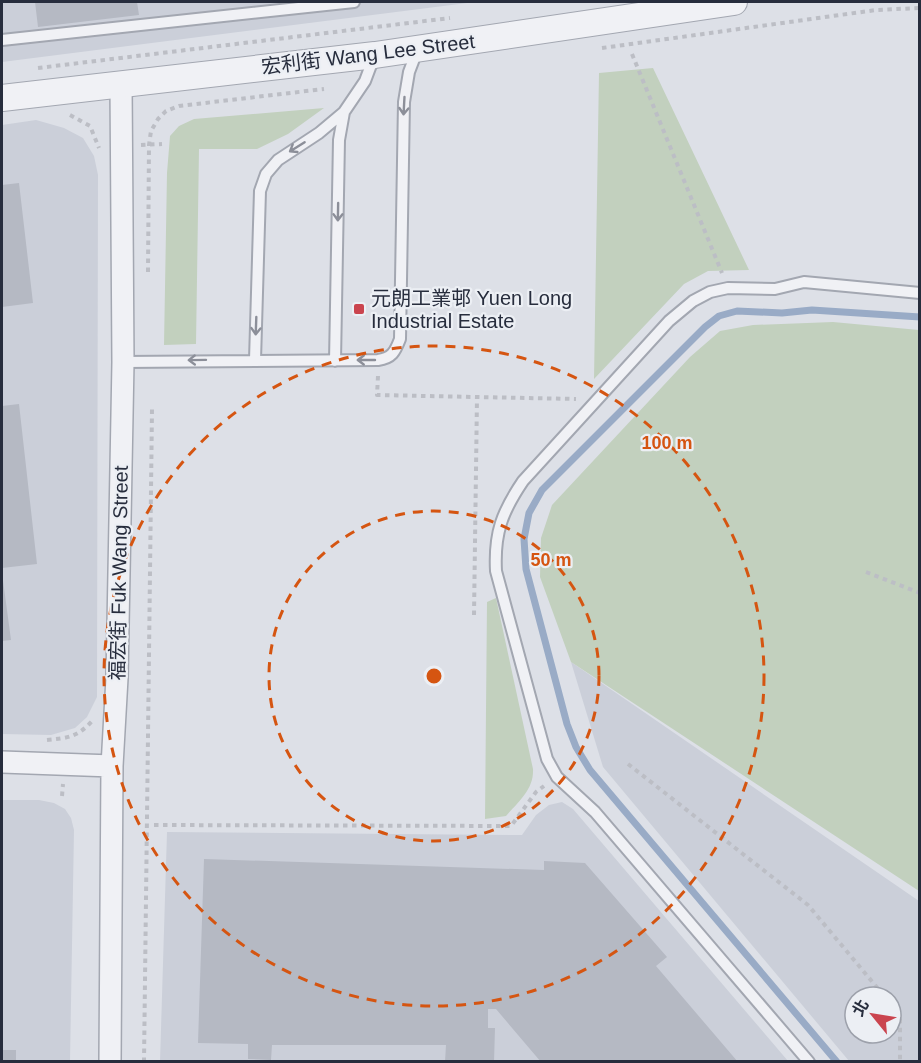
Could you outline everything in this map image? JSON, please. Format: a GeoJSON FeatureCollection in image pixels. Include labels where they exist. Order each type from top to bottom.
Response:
{"type":"FeatureCollection","features":[{"type":"Feature","properties":{"kind":"street","name":"宏利街 Wang Lee Street"},"geometry":{"type":"LineString","coordinates":[[2,98],[375,55],[734,2]]}},
{"type":"Feature","properties":{"kind":"street","name":"福宏街 Fuk Wang Street"},"geometry":{"type":"LineString","coordinates":[[110,1062],[112,766],[117,678],[123,362],[121,84]]}},
{"type":"Feature","properties":{"kind":"street"},"geometry":{"type":"LineString","coordinates":[[2,762],[112,766]]}},
{"type":"Feature","properties":{"kind":"lane"},"geometry":{"type":"LineString","coordinates":[[2,40],[354,2]]}},
{"type":"Feature","properties":{"kind":"lane"},"geometry":{"type":"LineString","coordinates":[[123,362],[378,360],[389,358],[396,351],[400,339],[404,102],[410,72],[418,49]]}},
{"type":"Feature","properties":{"kind":"lane"},"geometry":{"type":"LineString","coordinates":[[255,360],[260,191],[266,174],[278,160],[319,134],[344,112],[365,81],[375,55]]}},
{"type":"Feature","properties":{"kind":"lane"},"geometry":{"type":"LineString","coordinates":[[335,361],[339,140],[344,112]]}},
{"type":"Feature","properties":{"kind":"lane"},"geometry":{"type":"LineString","coordinates":[[809,1062],[595,812],[557,777],[547,759],[496,571],[495,550],[504,512],[523,481],[669,321],[693,301],[710,292],[728,288],[774,289],[804,282],[920,293]]}},
{"type":"Feature","properties":{"kind":"path"},"geometry":{"type":"LineString","coordinates":[[599,48],[876,10],[920,8]]}},
{"type":"Feature","properties":{"kind":"path"},"geometry":{"type":"LineString","coordinates":[[37,68],[454,17]]}},
{"type":"Feature","properties":{"kind":"path"},"geometry":{"type":"LineString","coordinates":[[632,54],[728,288]]}},
{"type":"Feature","properties":{"kind":"path"},"geometry":{"type":"LineString","coordinates":[[148,272],[149,145],[151,131],[158,119],[166,111],[197,102],[324,89]]}},
{"type":"Feature","properties":{"kind":"path"},"geometry":{"type":"LineString","coordinates":[[378,360],[377,395],[597,400]]}},
{"type":"Feature","properties":{"kind":"path"},"geometry":{"type":"LineString","coordinates":[[474,615],[477,397]]}},
{"type":"Feature","properties":{"kind":"path"},"geometry":{"type":"LineString","coordinates":[[144,1062],[152,409]]}},
{"type":"Feature","properties":{"kind":"path"},"geometry":{"type":"LineString","coordinates":[[866,572],[920,592]]}},
{"type":"Feature","properties":{"kind":"path"},"geometry":{"type":"LineString","coordinates":[[628,764],[808,905],[875,985]]}},
{"type":"Feature","properties":{"kind":"path"},"geometry":{"type":"LineString","coordinates":[[154,825],[511,826],[536,792],[557,777]]}},
{"type":"Feature","properties":{"kind":"path"},"geometry":{"type":"LineString","coordinates":[[900,1045],[900,1062]]}},
{"type":"Feature","properties":{"kind":"shaded area"},"geometry":{"type":"Polygon","coordinates":[[[2,2],[475,2],[2,62],[2,2]]]}},
{"type":"Feature","properties":{"kind":"shaded area"},"geometry":{"type":"Polygon","coordinates":[[[36,120],[64,128],[83,138],[94,156],[98,175],[97,697],[87,717],[75,728],[51,735],[2,734],[2,125],[36,120]]]}},
{"type":"Feature","properties":{"kind":"shaded area"},"geometry":{"type":"Polygon","coordinates":[[[571,662],[919,901],[919,1061],[849,1061],[603,767],[571,662]]]}},
{"type":"Feature","properties":{"kind":"shaded area"},"geometry":{"type":"Polygon","coordinates":[[[2,800],[39,800],[54,803],[65,809],[71,818],[74,830],[70,1061],[2,1062],[2,800]]]}},
{"type":"Feature","properties":{"kind":"shaded area"},"geometry":{"type":"Polygon","coordinates":[[[562,802],[573,809],[788,1061],[160,1062],[167,832],[522,835],[536,815],[549,805],[562,802]]]}},
{"type":"Feature","properties":{"kind":"green space"},"geometry":{"type":"Polygon","coordinates":[[[653,68],[749,270],[708,271],[684,284],[594,379],[599,73],[653,68]]]}},
{"type":"Feature","properties":{"kind":"green space"},"geometry":{"type":"Polygon","coordinates":[[[324,108],[288,134],[257,149],[199,149],[196,344],[164,345],[167,173],[170,136],[179,126],[194,119],[324,108]]]}},
{"type":"Feature","properties":{"kind":"green space"},"geometry":{"type":"Polygon","coordinates":[[[833,322],[919,330],[919,891],[571,662],[540,577],[541,538],[552,505],[690,357],[720,331],[753,325],[833,322]]]}},
{"type":"Feature","properties":{"kind":"green space"},"geometry":{"type":"Polygon","coordinates":[[[496,598],[533,776],[525,794],[506,816],[485,819],[487,602],[496,598]]]}},
{"type":"Feature","properties":{"kind":"building"},"geometry":{"type":"Polygon","coordinates":[[[35,2],[137,2],[139,15],[38,27],[35,2]]]}},
{"type":"Feature","properties":{"kind":"building"},"geometry":{"type":"Polygon","coordinates":[[[19,183],[33,303],[2,307],[2,185],[19,183]]]}},
{"type":"Feature","properties":{"kind":"building"},"geometry":{"type":"Polygon","coordinates":[[[19,404],[37,564],[2,568],[2,406],[19,404]]]}},
{"type":"Feature","properties":{"kind":"building"},"geometry":{"type":"Polygon","coordinates":[[[2,573],[11,640],[2,641],[2,573]]]}},
{"type":"Feature","properties":{"kind":"building"},"geometry":{"type":"Polygon","coordinates":[[[204,859],[544,870],[544,861],[585,863],[667,957],[656,966],[738,1062],[541,1062],[496,1009],[488,1009],[488,1028],[495,1028],[494,1062],[445,1062],[446,1045],[272,1045],[271,1060],[248,1059],[248,1044],[198,1043],[204,859]]]}},
{"type":"Feature","properties":{"kind":"building"},"geometry":{"type":"Polygon","coordinates":[[[2,1050],[16,1050],[16,1062],[2,1062],[2,1050]]]}},
{"type":"Feature","properties":{"kind":"waterway"},"geometry":{"type":"LineString","coordinates":[[837,1062],[590,770],[576,747],[567,724],[526,569],[524,539],[529,513],[542,490],[705,327],[719,316],[737,311],[782,313],[812,310],[920,317]]}},
{"type":"Feature","properties":{"kind":"place","name":"元朗工業邨 Yuen Long Industrial Estate"},"geometry":{"type":"Point","coordinates":[359,309]}}]}
